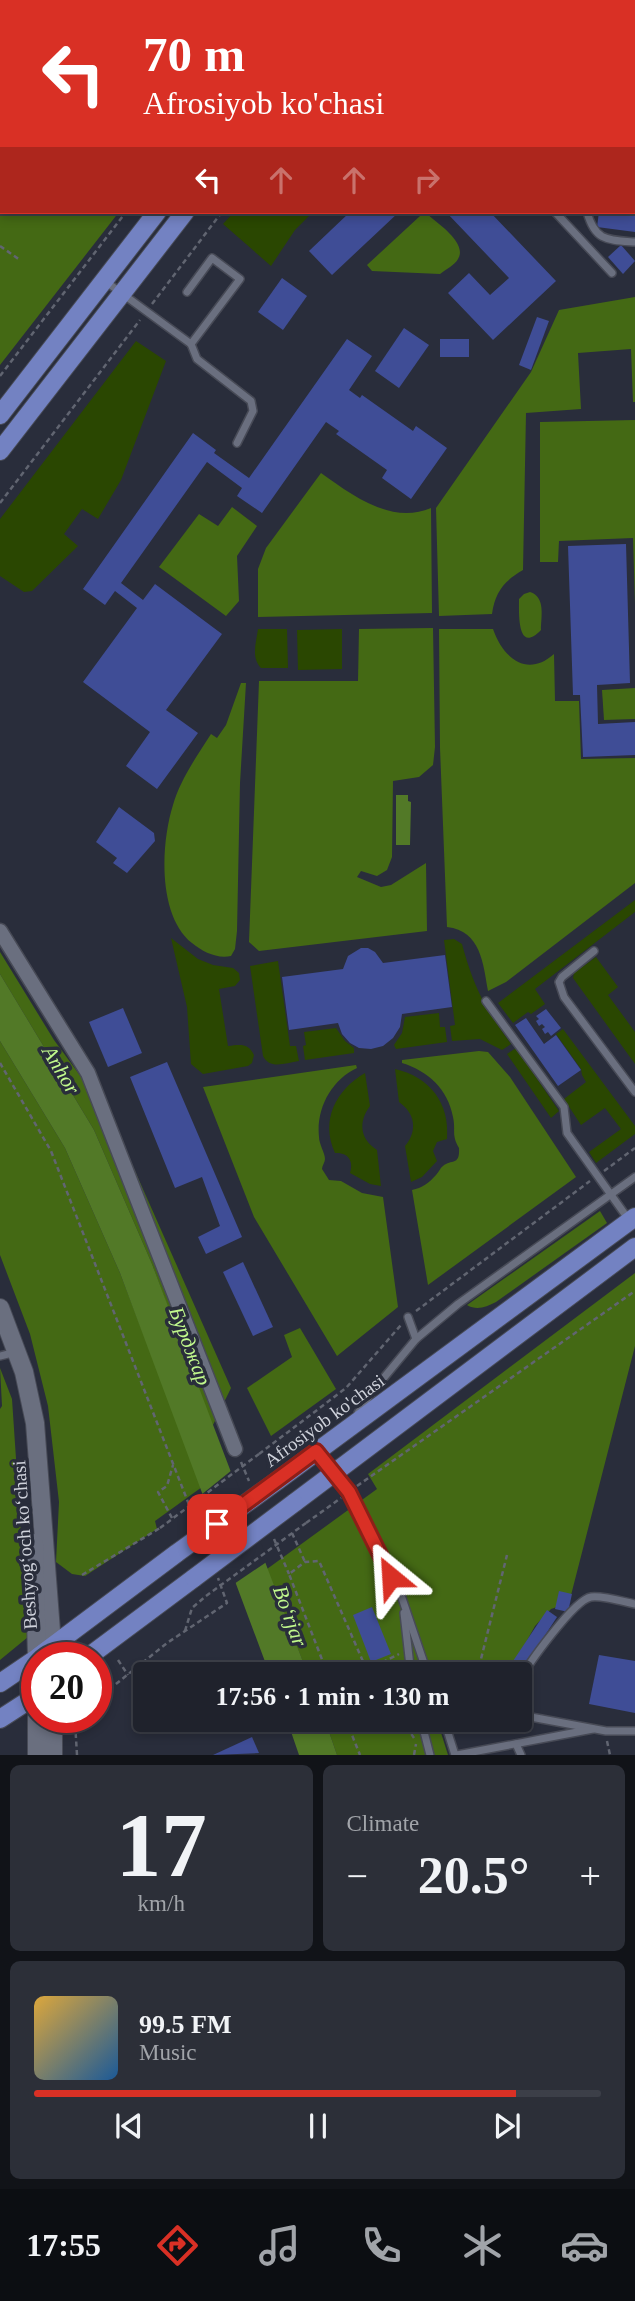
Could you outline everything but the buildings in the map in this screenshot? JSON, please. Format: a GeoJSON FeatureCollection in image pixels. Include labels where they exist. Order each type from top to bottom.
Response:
{"type":"FeatureCollection","features":[{"type":"Feature","properties":{"kind":"main road"},"geometry":{"type":"LineString","coordinates":[[0,415],[155,214]]}},
{"type":"Feature","properties":{"kind":"main road"},"geometry":{"type":"LineString","coordinates":[[0,451],[183,214]]}},
{"type":"Feature","properties":{"kind":"main road","name":"Afrosiyob ko'chasi"},"geometry":{"type":"LineString","coordinates":[[66,1642],[177,1553],[632,1219]]}},
{"type":"Feature","properties":{"kind":"main road"},"geometry":{"type":"LineString","coordinates":[[108,1642],[635,1247]]}},
{"type":"Feature","properties":{"kind":"main road","name":"Afrosiyob ko'chasi"},"geometry":{"type":"LineString","coordinates":[[0,1683],[21,1668]]}},
{"type":"Feature","properties":{"kind":"main road"},"geometry":{"type":"LineString","coordinates":[[0,1719],[21,1705]]}},
{"type":"Feature","properties":{"kind":"street"},"geometry":{"type":"LineString","coordinates":[[0,931],[88,1073],[235,1449]]}},
{"type":"Feature","properties":{"kind":"street","name":"Beshyogʻoch koʻchasi"},"geometry":{"type":"LineString","coordinates":[[0,1308],[24,1415],[34,1549],[37,1642]]}},
{"type":"Feature","properties":{"kind":"street","name":"Beshyogʻoch koʻchasi"},"geometry":{"type":"LineString","coordinates":[[0,1330],[9,1354],[29,1390],[38,1448],[52,1642]]}},
{"type":"Feature","properties":{"kind":"street"},"geometry":{"type":"LineString","coordinates":[[37,1733],[37,1755]]}},
{"type":"Feature","properties":{"kind":"street"},"geometry":{"type":"LineString","coordinates":[[53,1733],[53,1755]]}},
{"type":"Feature","properties":{"kind":"lane"},"geometry":{"type":"LineString","coordinates":[[557,214],[612,273]]}},
{"type":"Feature","properties":{"kind":"lane"},"geometry":{"type":"LineString","coordinates":[[587,214],[591,226],[599,236],[613,241],[635,242]]}},
{"type":"Feature","properties":{"kind":"lane"},"geometry":{"type":"LineString","coordinates":[[187,292],[212,258],[240,278],[191,344]]}},
{"type":"Feature","properties":{"kind":"lane"},"geometry":{"type":"LineString","coordinates":[[104,281],[191,344],[197,359],[251,401],[253,411],[237,443]]}},
{"type":"Feature","properties":{"kind":"lane"},"geometry":{"type":"LineString","coordinates":[[594,951],[562,976],[559,982],[564,997],[635,1092]]}},
{"type":"Feature","properties":{"kind":"lane"},"geometry":{"type":"LineString","coordinates":[[486,1000],[564,1107],[567,1133],[611,1195],[632,1219]]}},
{"type":"Feature","properties":{"kind":"lane"},"geometry":{"type":"LineString","coordinates":[[349,1427],[372,1392],[416,1339],[458,1304],[635,1177]]}},
{"type":"Feature","properties":{"kind":"lane"},"geometry":{"type":"LineString","coordinates":[[408,1317],[416,1339]]}},
{"type":"Feature","properties":{"kind":"lane"},"geometry":{"type":"LineString","coordinates":[[316,1451],[349,1492],[402,1598],[424,1662]]}},
{"type":"Feature","properties":{"kind":"lane"},"geometry":{"type":"LineString","coordinates":[[532,1663],[554,1631],[582,1601],[592,1596],[635,1604]]}},
{"type":"Feature","properties":{"kind":"lane"},"geometry":{"type":"LineString","coordinates":[[402,1598],[409,1662]]}},
{"type":"Feature","properties":{"kind":"lane"},"geometry":{"type":"LineString","coordinates":[[532,1717],[606,1731],[635,1731]]}},
{"type":"Feature","properties":{"kind":"lane"},"geometry":{"type":"LineString","coordinates":[[448,1732],[456,1755],[593,1729]]}},
{"type":"Feature","properties":{"kind":"lane"},"geometry":{"type":"LineString","coordinates":[[424,1732],[430,1755]]}},
{"type":"Feature","properties":{"kind":"lane"},"geometry":{"type":"LineString","coordinates":[[516,1744],[520,1755]]}},
{"type":"Feature","properties":{"kind":"path"},"geometry":{"type":"LineString","coordinates":[[0,376],[124,214]]}},
{"type":"Feature","properties":{"kind":"path"},"geometry":{"type":"LineString","coordinates":[[0,503],[220,214]]}},
{"type":"Feature","properties":{"kind":"path"},"geometry":{"type":"LineString","coordinates":[[0,246],[20,260]]}},
{"type":"Feature","properties":{"kind":"path"},"geometry":{"type":"LineString","coordinates":[[0,1063],[51,1151],[164,1437],[173,1465],[167,1486],[158,1492],[172,1518]]}},
{"type":"Feature","properties":{"kind":"path"},"geometry":{"type":"LineString","coordinates":[[82,1575],[160,1528],[346,1388],[408,1317],[635,1148]]}},
{"type":"Feature","properties":{"kind":"path"},"geometry":{"type":"LineString","coordinates":[[185,1631],[192,1608],[206,1596],[635,1291]]}},
{"type":"Feature","properties":{"kind":"path"},"geometry":{"type":"LineString","coordinates":[[292,1534],[305,1562]]}},
{"type":"Feature","properties":{"kind":"path"},"geometry":{"type":"LineString","coordinates":[[480,1662],[507,1555]]}},
{"type":"Feature","properties":{"kind":"path"},"geometry":{"type":"LineString","coordinates":[[323,1662],[289,1574],[305,1562],[319,1562],[363,1662]]}},
{"type":"Feature","properties":{"kind":"path"},"geometry":{"type":"LineString","coordinates":[[112,1688],[185,1631],[227,1603]]}},
{"type":"Feature","properties":{"kind":"path"},"geometry":{"type":"LineString","coordinates":[[387,1662],[408,1650]]}},
{"type":"Feature","properties":{"kind":"path"},"geometry":{"type":"LineString","coordinates":[[118,1660],[128,1675]]}},
{"type":"Feature","properties":{"kind":"path"},"geometry":{"type":"LineString","coordinates":[[606,1731],[610,1755]]}},
{"type":"Feature","properties":{"kind":"path"},"geometry":{"type":"LineString","coordinates":[[350,1732],[359,1755]]}},
{"type":"Feature","properties":{"kind":"path"},"geometry":{"type":"LineString","coordinates":[[410,1732],[416,1742],[414,1755]]}},
{"type":"Feature","properties":{"kind":"path"},"geometry":{"type":"LineString","coordinates":[[76,1733],[77,1755]]}},
{"type":"Feature","properties":{"kind":"shaded area"},"geometry":{"type":"Polygon","coordinates":[[[0,214],[117,214],[0,365],[0,214]]]}},
{"type":"Feature","properties":{"kind":"shaded area"},"geometry":{"type":"Polygon","coordinates":[[[232,214],[311,214],[295,230],[271,266],[223,224],[232,214]]]}},
{"type":"Feature","properties":{"kind":"shaded area"},"geometry":{"type":"Polygon","coordinates":[[[427,214],[444,228],[459,246],[460,253],[455,263],[440,274],[372,271],[367,265],[420,216],[427,214]]]}},
{"type":"Feature","properties":{"kind":"shaded area"},"geometry":{"type":"Polygon","coordinates":[[[635,297],[635,402],[631,349],[578,353],[581,409],[526,413],[523,570],[502,588],[495,599],[492,614],[439,616],[436,508],[531,372],[559,310],[635,297]]]}},
{"type":"Feature","properties":{"kind":"shaded area"},"geometry":{"type":"Polygon","coordinates":[[[136,341],[166,361],[121,480],[98,519],[82,509],[64,534],[78,546],[32,591],[24,592],[0,576],[0,519],[136,341]]]}},
{"type":"Feature","properties":{"kind":"shaded area"},"geometry":{"type":"Polygon","coordinates":[[[635,420],[635,604],[633,538],[559,541],[558,562],[540,562],[540,422],[635,420]]]}},
{"type":"Feature","properties":{"kind":"shaded area"},"geometry":{"type":"Polygon","coordinates":[[[321,473],[359,498],[387,510],[401,513],[431,508],[432,613],[258,617],[258,569],[266,548],[321,473]]]}},
{"type":"Feature","properties":{"kind":"shaded area"},"geometry":{"type":"Polygon","coordinates":[[[232,507],[257,526],[237,556],[239,601],[226,616],[159,567],[199,514],[218,526],[232,507]]]}},
{"type":"Feature","properties":{"kind":"shaded area"},"geometry":{"type":"Polygon","coordinates":[[[530,592],[541,603],[541,630],[527,638],[521,629],[519,599],[530,592]]]}},
{"type":"Feature","properties":{"kind":"shaded area"},"geometry":{"type":"Polygon","coordinates":[[[433,628],[433,765],[419,777],[393,781],[392,857],[387,870],[377,876],[361,871],[357,877],[381,887],[391,885],[426,863],[427,931],[259,951],[249,942],[259,681],[358,681],[359,629],[433,628]]]}},
{"type":"Feature","properties":{"kind":"shaded area"},"geometry":{"type":"Polygon","coordinates":[[[258,629],[287,629],[288,668],[261,668],[256,660],[255,650],[258,629]]]}},
{"type":"Feature","properties":{"kind":"shaded area"},"geometry":{"type":"Polygon","coordinates":[[[342,629],[342,669],[298,670],[297,630],[342,629]]]}},
{"type":"Feature","properties":{"kind":"shaded area"},"geometry":{"type":"Polygon","coordinates":[[[439,629],[493,629],[503,649],[525,664],[544,661],[554,654],[555,701],[579,701],[581,759],[635,758],[635,883],[506,982],[488,991],[482,960],[474,942],[458,930],[447,927],[440,748],[439,629]]]}},
{"type":"Feature","properties":{"kind":"shaded area"},"geometry":{"type":"Polygon","coordinates":[[[241,683],[246,683],[240,783],[237,931],[235,949],[231,956],[221,957],[192,943],[181,931],[173,915],[165,878],[166,839],[180,786],[211,734],[217,738],[226,725],[241,683]]]}},
{"type":"Feature","properties":{"kind":"shaded area"},"geometry":{"type":"Polygon","coordinates":[[[635,688],[635,719],[604,720],[602,690],[635,688]]]}},
{"type":"Feature","properties":{"kind":"shaded area"},"geometry":{"type":"Polygon","coordinates":[[[396,795],[408,795],[408,801],[411,802],[410,845],[396,845],[396,795]]]}},
{"type":"Feature","properties":{"kind":"shaded area"},"geometry":{"type":"Polygon","coordinates":[[[635,900],[635,912],[535,989],[545,1004],[513,1023],[498,1003],[635,900]]]}},
{"type":"Feature","properties":{"kind":"shaded area"},"geometry":{"type":"Polygon","coordinates":[[[171,938],[198,959],[233,968],[239,973],[240,980],[235,986],[219,989],[228,1046],[243,1045],[249,1048],[254,1055],[248,1066],[203,1074],[191,1064],[187,1007],[171,938]]]}},
{"type":"Feature","properties":{"kind":"shaded area"},"geometry":{"type":"Polygon","coordinates":[[[454,939],[462,944],[481,997],[511,1044],[502,1050],[480,1039],[452,1041],[450,1026],[455,1025],[444,940],[454,939]]]}},
{"type":"Feature","properties":{"kind":"shaded area"},"geometry":{"type":"Polygon","coordinates":[[[0,952],[54,1040],[112,1119],[231,1388],[212,1427],[152,1264],[94,1130],[0,974],[0,952]]]}},
{"type":"Feature","properties":{"kind":"shaded area"},"geometry":{"type":"Polygon","coordinates":[[[596,957],[618,987],[608,995],[635,1032],[635,1064],[573,978],[574,973],[596,957]]]}},
{"type":"Feature","properties":{"kind":"shaded area"},"geometry":{"type":"Polygon","coordinates":[[[278,961],[290,1046],[296,1046],[299,1061],[274,1064],[263,1056],[250,966],[278,961]]]}},
{"type":"Feature","properties":{"kind":"shaded area","name":"Бурджар"},"geometry":{"type":"Polygon","coordinates":[[[0,974],[94,1130],[152,1264],[303,1662],[265,1662],[120,1273],[65,1148],[0,1041],[0,974]]]}},
{"type":"Feature","properties":{"kind":"shaded area"},"geometry":{"type":"Polygon","coordinates":[[[439,1013],[440,1027],[445,1027],[447,1042],[396,1049],[394,1045],[402,1033],[405,1017],[439,1013]]]}},
{"type":"Feature","properties":{"kind":"shaded area"},"geometry":{"type":"Polygon","coordinates":[[[336,1028],[354,1048],[354,1053],[305,1060],[304,1032],[336,1028]]]}},
{"type":"Feature","properties":{"kind":"shaded area"},"geometry":{"type":"Polygon","coordinates":[[[563,1029],[635,1126],[635,1134],[596,1163],[589,1152],[621,1129],[605,1108],[581,1125],[564,1099],[586,1082],[581,1069],[556,1034],[563,1029]]]}},
{"type":"Feature","properties":{"kind":"shaded area"},"geometry":{"type":"Polygon","coordinates":[[[0,1041],[65,1148],[120,1273],[202,1487],[155,1521],[157,1529],[85,1576],[72,1574],[56,1562],[59,1502],[48,1406],[30,1334],[0,1255],[0,1041]]]}},
{"type":"Feature","properties":{"kind":"shaded area"},"geometry":{"type":"Polygon","coordinates":[[[516,1048],[559,1111],[551,1118],[507,1054],[516,1048]]]}},
{"type":"Feature","properties":{"kind":"shaded area"},"geometry":{"type":"Polygon","coordinates":[[[488,1052],[510,1077],[576,1177],[428,1285],[412,1190],[425,1185],[443,1166],[457,1160],[459,1148],[454,1136],[450,1107],[442,1090],[428,1076],[402,1063],[402,1060],[488,1052]]]}},
{"type":"Feature","properties":{"kind":"shaded area"},"geometry":{"type":"Polygon","coordinates":[[[356,1065],[357,1068],[333,1088],[323,1106],[319,1126],[319,1140],[325,1159],[322,1169],[329,1180],[341,1181],[362,1193],[383,1197],[398,1307],[337,1356],[254,1217],[203,1087],[356,1065]]]}},
{"type":"Feature","properties":{"kind":"shaded area"},"geometry":{"type":"Polygon","coordinates":[[[395,1069],[428,1085],[441,1103],[447,1126],[447,1139],[437,1142],[433,1151],[437,1161],[422,1177],[411,1182],[405,1146],[412,1134],[413,1122],[409,1111],[399,1102],[395,1069]]]}},
{"type":"Feature","properties":{"kind":"shaded area"},"geometry":{"type":"Polygon","coordinates":[[[365,1073],[370,1106],[362,1124],[367,1141],[377,1150],[381,1186],[370,1184],[350,1173],[349,1158],[335,1153],[329,1129],[330,1118],[339,1097],[365,1073]]]}},
{"type":"Feature","properties":{"kind":"shaded area"},"geometry":{"type":"Polygon","coordinates":[[[600,1211],[607,1223],[496,1302],[478,1308],[467,1305],[600,1211]]]}},
{"type":"Feature","properties":{"kind":"shaded area"},"geometry":{"type":"Polygon","coordinates":[[[635,1273],[635,1346],[569,1603],[551,1609],[535,1626],[515,1662],[303,1662],[267,1569],[377,1489],[368,1474],[635,1273]]]}},
{"type":"Feature","properties":{"kind":"shaded area"},"geometry":{"type":"Polygon","coordinates":[[[300,1328],[336,1389],[271,1436],[247,1388],[292,1357],[284,1335],[300,1328]]]}},
{"type":"Feature","properties":{"kind":"shaded area"},"geometry":{"type":"Polygon","coordinates":[[[0,1368],[12,1399],[28,1637],[0,1660],[0,1409],[0,1368]]]}},
{"type":"Feature","properties":{"kind":"shaded area"},"geometry":{"type":"Polygon","coordinates":[[[291,1732],[329,1732],[337,1755],[299,1755],[291,1732]]]}},
{"type":"Feature","properties":{"kind":"shaded area"},"geometry":{"type":"Polygon","coordinates":[[[329,1732],[441,1732],[448,1755],[337,1755],[329,1732]]]}},
{"type":"Feature","properties":{"kind":"pier"},"geometry":{"type":"Polygon","coordinates":[[[232,1470],[268,1561],[234,1584],[201,1495],[232,1470]]]}},
{"type":"Feature","properties":{"kind":"route"},"geometry":{"type":"LineString","coordinates":[[217,1524],[316,1451],[349,1492],[391,1577]]}},
{"type":"Feature","properties":{"kind":"water label","name":"Anhor"},"geometry":{"type":"Point","coordinates":[61,1070]}},
{"type":"Feature","properties":{"kind":"water label","name":"Bo‘rjar"},"geometry":{"type":"Point","coordinates":[290,1616]}}]}
